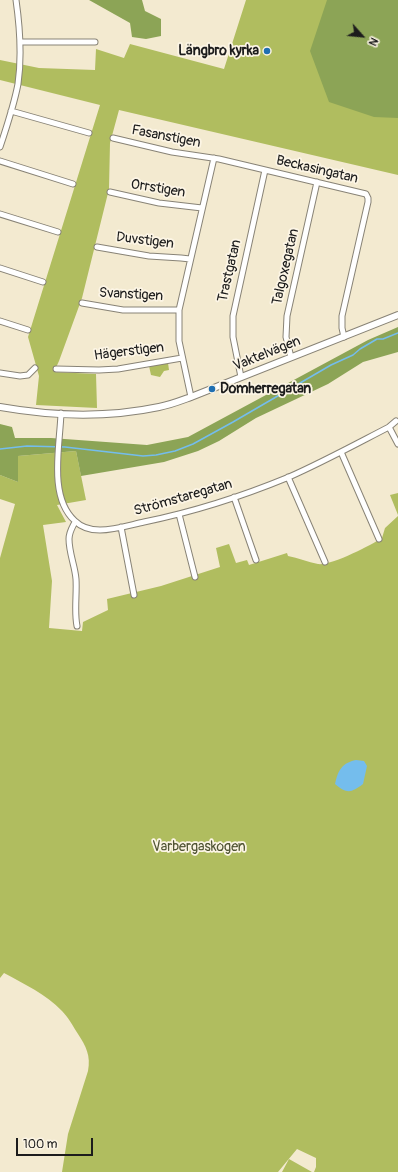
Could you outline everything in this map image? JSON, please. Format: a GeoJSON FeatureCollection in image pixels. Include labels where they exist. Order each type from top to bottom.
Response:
{"type":"FeatureCollection","features":[{"type":"Feature","properties":{"kind":"street"},"geometry":{"type":"LineString","coordinates":[[0,147],[18,84],[20,42],[16,0]]}},
{"type":"Feature","properties":{"kind":"street"},"geometry":{"type":"LineString","coordinates":[[20,42],[95,42]]}},
{"type":"Feature","properties":{"kind":"street"},"geometry":{"type":"LineString","coordinates":[[11,111],[89,133]]}},
{"type":"Feature","properties":{"kind":"street","name":"Fasanstigen"},"geometry":{"type":"LineString","coordinates":[[113,138],[165,151],[214,158]]}},
{"type":"Feature","properties":{"kind":"street"},"geometry":{"type":"LineString","coordinates":[[191,397],[178,332],[178,310],[214,158]]}},
{"type":"Feature","properties":{"kind":"street","name":"Beckasingatan"},"geometry":{"type":"LineString","coordinates":[[214,158],[366,194],[368,198],[343,309],[341,324],[344,336]]}},
{"type":"Feature","properties":{"kind":"street"},"geometry":{"type":"LineString","coordinates":[[0,161],[73,184]]}},
{"type":"Feature","properties":{"kind":"street","name":"Trastgatan"},"geometry":{"type":"LineString","coordinates":[[241,377],[232,337],[233,316],[265,170]]}},
{"type":"Feature","properties":{"kind":"street","name":"Talgoxegatan"},"geometry":{"type":"LineString","coordinates":[[291,357],[286,337],[287,316],[318,182]]}},
{"type":"Feature","properties":{"kind":"street","name":"Orrstigen"},"geometry":{"type":"LineString","coordinates":[[110,192],[158,203],[202,208]]}},
{"type":"Feature","properties":{"kind":"street"},"geometry":{"type":"LineString","coordinates":[[0,214],[58,232]]}},
{"type":"Feature","properties":{"kind":"street","name":"Duvstigen"},"geometry":{"type":"LineString","coordinates":[[97,247],[149,256],[190,259]]}},
{"type":"Feature","properties":{"kind":"street"},"geometry":{"type":"LineString","coordinates":[[0,268],[43,282]]}},
{"type":"Feature","properties":{"kind":"street","name":"Svanstigen"},"geometry":{"type":"LineString","coordinates":[[82,303],[123,310],[178,310]]}},
{"type":"Feature","properties":{"kind":"street","name":"Vaktelvägen"},"geometry":{"type":"LineString","coordinates":[[0,407],[61,413],[108,414],[132,412],[159,407],[191,397],[398,315]]}},
{"type":"Feature","properties":{"kind":"street"},"geometry":{"type":"LineString","coordinates":[[0,321],[28,330]]}},
{"type":"Feature","properties":{"kind":"street","name":"Hägerstigen"},"geometry":{"type":"LineString","coordinates":[[56,368],[98,370],[118,369],[182,358]]}},
{"type":"Feature","properties":{"kind":"street"},"geometry":{"type":"LineString","coordinates":[[0,372],[20,376],[28,375],[35,368]]}},
{"type":"Feature","properties":{"kind":"street"},"geometry":{"type":"LineString","coordinates":[[61,413],[58,475],[60,496],[67,512],[75,522],[70,531],[69,539],[76,578],[77,594],[75,616],[77,626]]}},
{"type":"Feature","properties":{"kind":"street","name":"Strömstaregatan"},"geometry":{"type":"LineString","coordinates":[[75,522],[92,530],[99,530],[121,527],[222,502],[288,477],[341,452],[396,421]]}},
{"type":"Feature","properties":{"kind":"street"},"geometry":{"type":"LineString","coordinates":[[389,426],[398,444]]}},
{"type":"Feature","properties":{"kind":"street"},"geometry":{"type":"LineString","coordinates":[[341,452],[379,539]]}},
{"type":"Feature","properties":{"kind":"street"},"geometry":{"type":"LineString","coordinates":[[288,477],[325,562]]}},
{"type":"Feature","properties":{"kind":"street"},"geometry":{"type":"LineString","coordinates":[[234,497],[256,560]]}},
{"type":"Feature","properties":{"kind":"street"},"geometry":{"type":"LineString","coordinates":[[178,514],[195,577]]}},
{"type":"Feature","properties":{"kind":"street"},"geometry":{"type":"LineString","coordinates":[[121,527],[134,595]]}},
{"type":"Feature","properties":{"kind":"green space"},"geometry":{"type":"Polygon","coordinates":[[[89,0],[142,0],[145,11],[161,19],[161,36],[146,39],[132,37],[130,23],[89,0]]]}},
{"type":"Feature","properties":{"kind":"green space"},"geometry":{"type":"Polygon","coordinates":[[[246,0],[398,0],[398,175],[119,110],[110,143],[109,189],[82,298],[54,372],[96,374],[97,408],[36,405],[39,376],[28,337],[100,105],[0,80],[0,60],[39,68],[95,70],[96,49],[124,58],[130,44],[224,69],[246,0]]]}},
{"type":"Feature","properties":{"kind":"green space"},"geometry":{"type":"Polygon","coordinates":[[[327,0],[398,0],[398,118],[374,117],[329,102],[310,51],[327,0]]]}},
{"type":"Feature","properties":{"kind":"green space"},"geometry":{"type":"Polygon","coordinates":[[[398,327],[398,352],[363,362],[328,384],[256,418],[219,441],[198,451],[164,462],[81,476],[76,451],[18,456],[18,482],[0,475],[0,424],[12,427],[15,438],[51,438],[147,445],[188,437],[368,340],[398,327]]]}},
{"type":"Feature","properties":{"kind":"green space"},"geometry":{"type":"Polygon","coordinates":[[[168,363],[169,370],[164,371],[160,377],[151,375],[149,366],[168,363]]]}},
{"type":"Feature","properties":{"kind":"green space","name":"Varbergaskogen"},"geometry":{"type":"Polygon","coordinates":[[[76,451],[86,500],[57,505],[66,522],[43,525],[52,581],[49,628],[82,631],[83,622],[108,610],[107,599],[161,586],[220,567],[216,548],[229,544],[236,563],[247,560],[249,565],[287,553],[288,556],[318,564],[324,564],[351,554],[382,538],[385,528],[398,516],[398,1172],[314,1172],[316,1167],[316,1158],[297,1149],[278,1172],[62,1172],[68,1134],[88,1071],[89,1061],[87,1051],[64,1013],[49,999],[4,973],[0,978],[0,558],[15,504],[0,499],[0,475],[18,482],[18,456],[76,451]]]}},
{"type":"Feature","properties":{"kind":"green space"},"geometry":{"type":"Polygon","coordinates":[[[398,493],[398,515],[390,495],[398,493]]]}},
{"type":"Feature","properties":{"kind":"green space"},"geometry":{"type":"Polygon","coordinates":[[[289,1159],[312,1172],[282,1172],[289,1159]]]}},
{"type":"Feature","properties":{"kind":"water"},"geometry":{"type":"Polygon","coordinates":[[[356,760],[364,761],[367,766],[363,784],[352,791],[346,791],[335,784],[339,771],[347,763],[356,760]]]}},
{"type":"Feature","properties":{"kind":"waterway"},"geometry":{"type":"LineString","coordinates":[[0,449],[27,446],[65,447],[143,456],[175,451],[193,444],[233,422],[331,365],[353,355],[377,339],[383,339],[398,333]]}},
{"type":"Feature","properties":{"kind":"place","name":"Längbro kyrka"},"geometry":{"type":"Point","coordinates":[267,51]}},
{"type":"Feature","properties":{"kind":"place","name":"Domherregatan"},"geometry":{"type":"Point","coordinates":[212,389]}}]}
